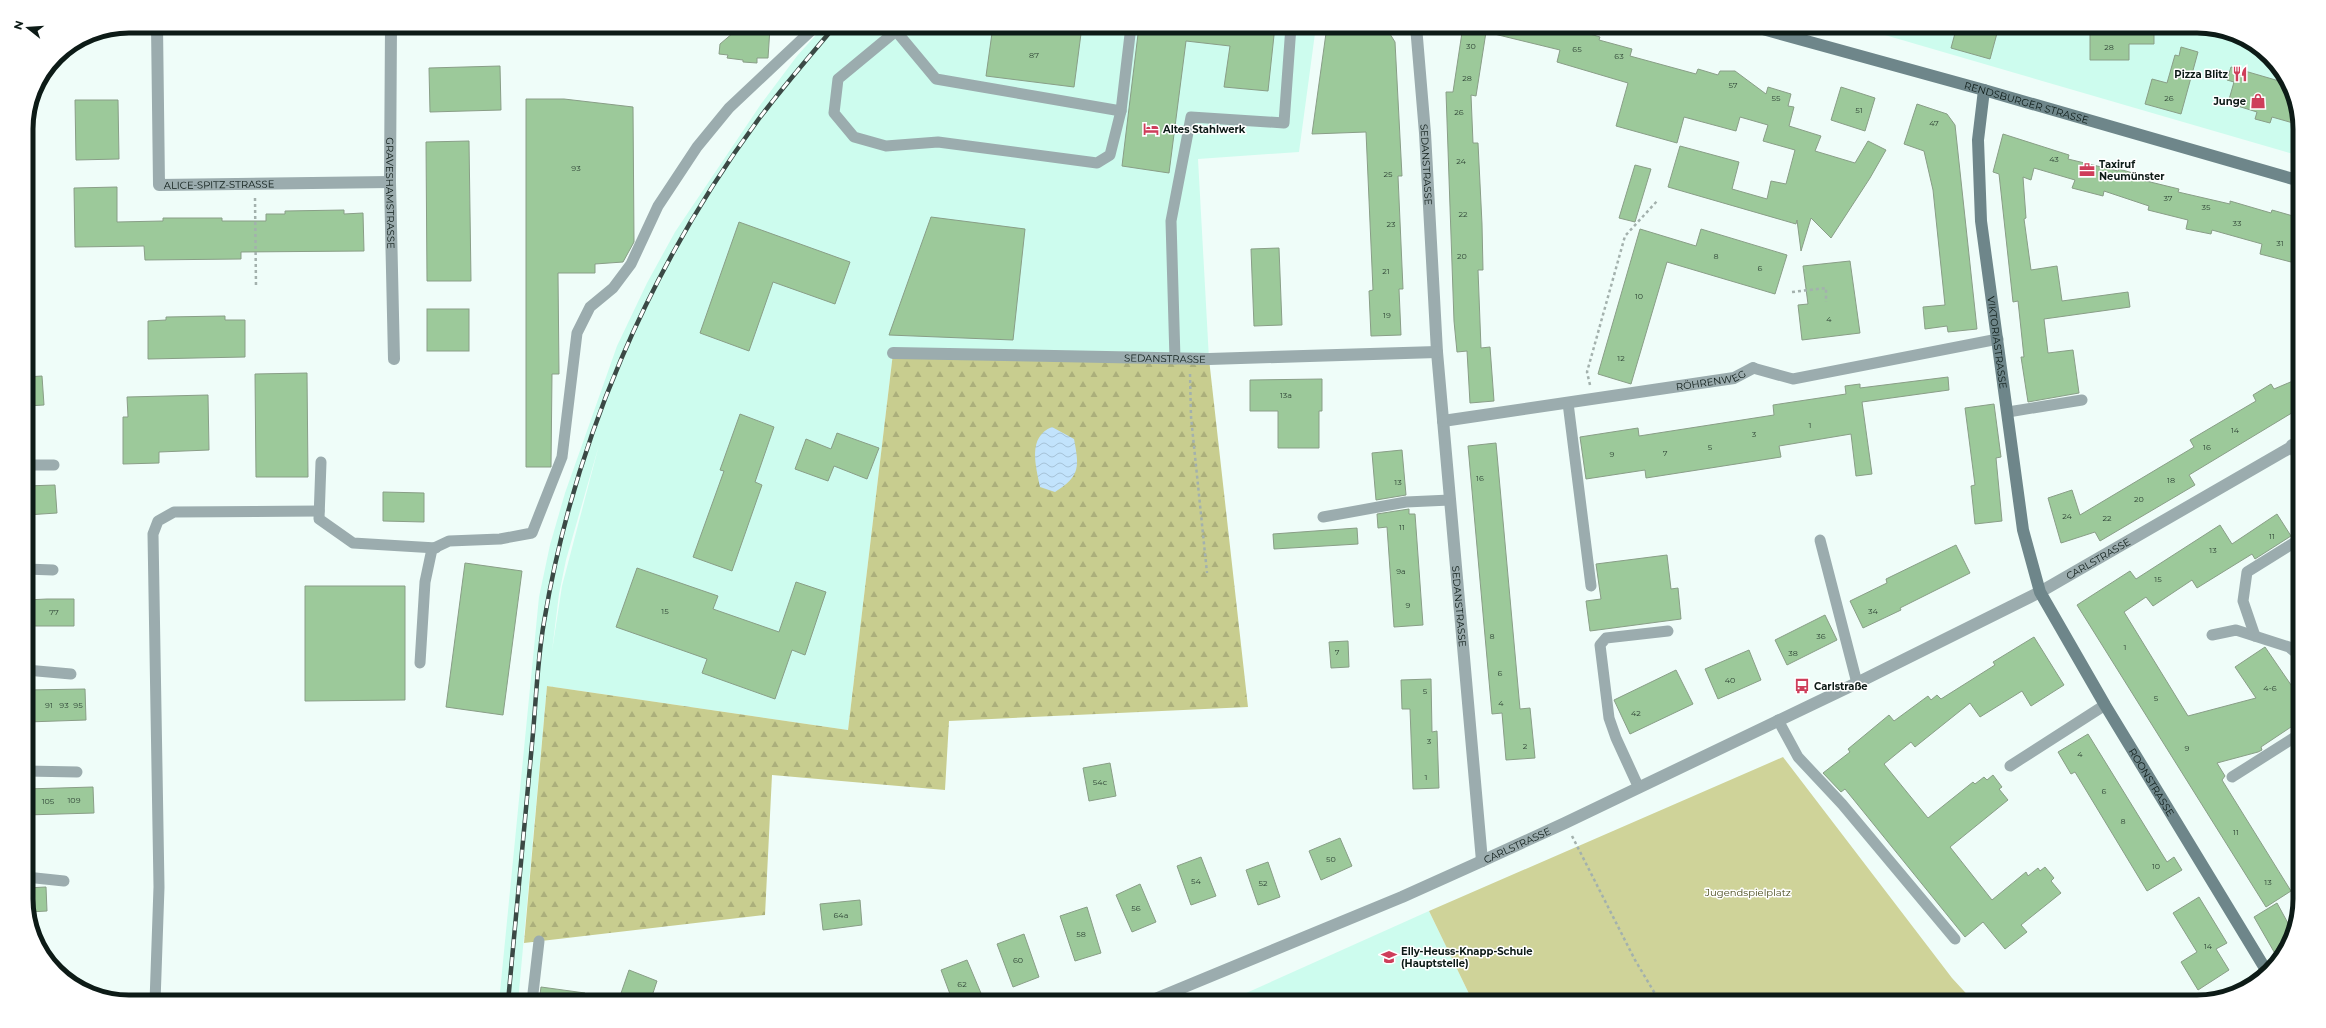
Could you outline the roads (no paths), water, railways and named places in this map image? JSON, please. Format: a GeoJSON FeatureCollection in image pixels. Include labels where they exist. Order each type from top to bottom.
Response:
{"type":"FeatureCollection","features":[{"type":"Feature","properties":{"kind":"street","name":"ALICE-SPITZ-STRASSE"},"geometry":{"type":"LineString","coordinates":[[157,33],[159,185],[390,182]]}},
{"type":"Feature","properties":{"kind":"street","name":"GRAVESHAMSTRASSE"},"geometry":{"type":"LineString","coordinates":[[391,33],[390,182],[394,359]]}},
{"type":"Feature","properties":{"kind":"street","name":"SEDANSTRASSE"},"geometry":{"type":"LineString","coordinates":[[1417,33],[1425,133],[1437,352],[1482,861]]}},
{"type":"Feature","properties":{"kind":"street","name":"RENDSBURGER STRASSE"},"geometry":{"type":"LineString","coordinates":[[1788,33],[2293,179]]}},
{"type":"Feature","properties":{"kind":"street","name":"VIKTORIASTRASSE"},"geometry":{"type":"LineString","coordinates":[[1984,90],[1978,140],[1981,221],[2023,530],[2040,592]]}},
{"type":"Feature","properties":{"kind":"street","name":"SEDANSTRASSE"},"geometry":{"type":"LineString","coordinates":[[893,353],[1190,359],[1437,352]]}},
{"type":"Feature","properties":{"kind":"street","name":"RÖHRENWEG"},"geometry":{"type":"LineString","coordinates":[[1444,421],[1734,378],[1753,368]]}},
{"type":"Feature","properties":{"kind":"street","name":"CARLSTRASSE"},"geometry":{"type":"LineString","coordinates":[[1173,995],[1482,861],[1565,823],[1638,786],[1857,683],[2040,592],[2293,446]]}},
{"type":"Feature","properties":{"kind":"street","name":"ROONSTRASSE"},"geometry":{"type":"LineString","coordinates":[[2040,592],[2105,705],[2264,967]]}},
{"type":"Feature","properties":{"kind":"lane"},"geometry":{"type":"LineString","coordinates":[[420,663],[425,582],[432,549],[449,541],[500,539],[532,533],[562,457],[577,333],[590,307],[613,288],[631,264],[658,206],[697,147],[729,108],[809,33]]}},
{"type":"Feature","properties":{"kind":"lane"},"geometry":{"type":"LineString","coordinates":[[894,33],[838,79],[834,113],[854,136],[886,146],[938,142],[1097,163],[1110,155],[1121,111],[1130,33]]}},
{"type":"Feature","properties":{"kind":"lane"},"geometry":{"type":"LineString","coordinates":[[902,33],[936,79],[1121,111]]}},
{"type":"Feature","properties":{"kind":"lane"},"geometry":{"type":"LineString","coordinates":[[1175,359],[1171,221],[1191,117],[1284,123],[1290,33]]}},
{"type":"Feature","properties":{"kind":"lane","name":"RÖHRENWEG"},"geometry":{"type":"LineString","coordinates":[[1753,368],[1793,379],[1998,339]]}},
{"type":"Feature","properties":{"kind":"lane"},"geometry":{"type":"LineString","coordinates":[[2008,412],[2082,400]]}},
{"type":"Feature","properties":{"kind":"lane"},"geometry":{"type":"LineString","coordinates":[[1568,403],[1591,586]]}},
{"type":"Feature","properties":{"kind":"lane"},"geometry":{"type":"LineString","coordinates":[[321,462],[319,519],[354,543],[436,548]]}},
{"type":"Feature","properties":{"kind":"lane"},"geometry":{"type":"LineString","coordinates":[[33,465],[54,465]]}},
{"type":"Feature","properties":{"kind":"lane"},"geometry":{"type":"LineString","coordinates":[[1323,517],[1406,502],[1450,500]]}},
{"type":"Feature","properties":{"kind":"lane"},"geometry":{"type":"LineString","coordinates":[[155,995],[159,887],[153,534],[158,521],[174,512],[319,511]]}},
{"type":"Feature","properties":{"kind":"lane"},"geometry":{"type":"LineString","coordinates":[[1820,540],[1857,683]]}},
{"type":"Feature","properties":{"kind":"lane"},"geometry":{"type":"LineString","coordinates":[[2255,636],[2243,601],[2247,572],[2293,543]]}},
{"type":"Feature","properties":{"kind":"lane"},"geometry":{"type":"LineString","coordinates":[[33,569],[53,570]]}},
{"type":"Feature","properties":{"kind":"lane"},"geometry":{"type":"LineString","coordinates":[[2212,635],[2236,630],[2289,647],[2293,650]]}},
{"type":"Feature","properties":{"kind":"lane"},"geometry":{"type":"LineString","coordinates":[[1638,786],[1616,738],[1609,718],[1600,645],[1606,638],[1668,631]]}},
{"type":"Feature","properties":{"kind":"lane"},"geometry":{"type":"LineString","coordinates":[[33,671],[71,674]]}},
{"type":"Feature","properties":{"kind":"lane"},"geometry":{"type":"LineString","coordinates":[[2010,766],[2105,705]]}},
{"type":"Feature","properties":{"kind":"lane"},"geometry":{"type":"LineString","coordinates":[[1778,720],[1798,757],[1842,804],[1955,939]]}},
{"type":"Feature","properties":{"kind":"lane"},"geometry":{"type":"LineString","coordinates":[[2232,777],[2293,738]]}},
{"type":"Feature","properties":{"kind":"lane"},"geometry":{"type":"LineString","coordinates":[[33,771],[77,772]]}},
{"type":"Feature","properties":{"kind":"lane"},"geometry":{"type":"LineString","coordinates":[[33,878],[64,881]]}},
{"type":"Feature","properties":{"kind":"lane"},"geometry":{"type":"LineString","coordinates":[[533,995],[540,941]]}},
{"type":"Feature","properties":{"kind":"water"},"geometry":{"type":"Polygon","coordinates":[[[1052,427],[1074,439],[1077,456],[1074,475],[1070,481],[1055,492],[1040,487],[1035,461],[1036,445],[1039,438],[1044,432],[1052,427]]]}},
{"type":"Feature","properties":{"kind":"railway"},"geometry":{"type":"LineString","coordinates":[[509,995],[538,668],[544,622],[557,555],[575,488],[596,423],[621,359],[650,296],[683,235],[719,177],[758,120],[829,33]]}},
{"type":"Feature","properties":{"kind":"place","name":"Pizza Blitz"},"geometry":{"type":"Point","coordinates":[2240,74]}},
{"type":"Feature","properties":{"kind":"place","name":"Junge"},"geometry":{"type":"Point","coordinates":[2258,101]}},
{"type":"Feature","properties":{"kind":"place","name":"Altes Stahlwerk"},"geometry":{"type":"Point","coordinates":[1151,129]}},
{"type":"Feature","properties":{"kind":"place","name":"Taxiruf Neumünster"},"geometry":{"type":"Point","coordinates":[2087,170]}},
{"type":"Feature","properties":{"kind":"place","name":"Carlstraße"},"geometry":{"type":"Point","coordinates":[1802,686]}},
{"type":"Feature","properties":{"kind":"place","name":"Elly-Heuss-Knapp-Schule (Hauptstelle)"},"geometry":{"type":"Point","coordinates":[1389,957]}},
{"type":"Feature","properties":{"kind":"park label","name":"Jugendspielplatz"},"geometry":{"type":"Point","coordinates":[1748,892]}}]}
